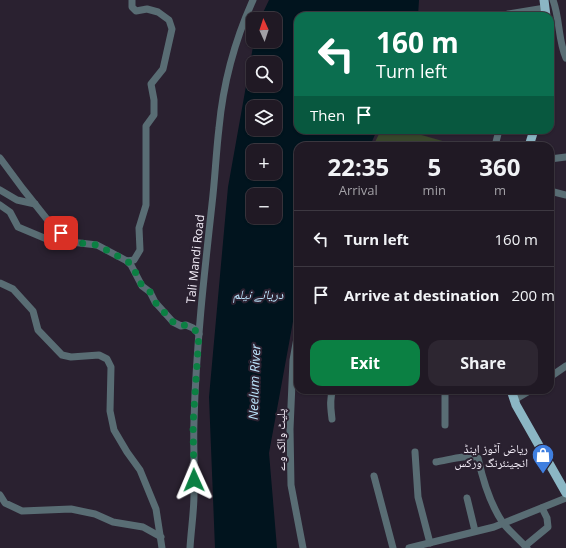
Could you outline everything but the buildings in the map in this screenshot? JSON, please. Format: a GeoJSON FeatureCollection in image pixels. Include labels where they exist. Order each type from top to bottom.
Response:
{"type":"FeatureCollection","features":[{"type":"Feature","properties":{"kind":"main road"},"geometry":{"type":"LineString","coordinates":[[512,394],[516,405],[566,493]]}},
{"type":"Feature","properties":{"kind":"street"},"geometry":{"type":"LineString","coordinates":[[127,261],[134,260],[140,250],[139,228],[146,205],[146,126],[154,114],[154,100],[151,84],[163,69],[172,29],[169,20],[158,12],[147,9],[136,11],[132,7],[132,0]]}},
{"type":"Feature","properties":{"kind":"street","name":"Tali Mandi Road"},"geometry":{"type":"LineString","coordinates":[[190,548],[194,494],[193,424],[199,334],[219,128],[225,88],[247,13],[253,0]]}},
{"type":"Feature","properties":{"kind":"street"},"geometry":{"type":"LineString","coordinates":[[553,0],[557,10],[566,58]]}},
{"type":"Feature","properties":{"kind":"street"},"geometry":{"type":"LineString","coordinates":[[520,12],[545,8]]}},
{"type":"Feature","properties":{"kind":"street"},"geometry":{"type":"LineString","coordinates":[[554,158],[566,157]]}},
{"type":"Feature","properties":{"kind":"street"},"geometry":{"type":"LineString","coordinates":[[0,158],[50,223],[71,242]]}},
{"type":"Feature","properties":{"kind":"street"},"geometry":{"type":"LineString","coordinates":[[0,190],[17,200],[35,204]]}},
{"type":"Feature","properties":{"kind":"street"},"geometry":{"type":"LineString","coordinates":[[554,192],[566,195]]}},
{"type":"Feature","properties":{"kind":"street"},"geometry":{"type":"LineString","coordinates":[[0,205],[10,212],[18,227],[49,240],[97,245],[127,261],[132,265],[142,286],[150,292],[155,302],[173,322],[181,326],[186,325],[193,328],[199,334]]}},
{"type":"Feature","properties":{"kind":"street"},"geometry":{"type":"LineString","coordinates":[[0,283],[14,289],[32,311],[38,330],[62,355],[71,357],[99,355],[107,359],[111,367],[110,411],[114,430],[140,470],[156,509],[162,548]]}},
{"type":"Feature","properties":{"kind":"street","name":"پلیٹ والک وے"},"geometry":{"type":"LineString","coordinates":[[294,351],[292,360],[290,429],[291,485],[303,548]]}},
{"type":"Feature","properties":{"kind":"street"},"geometry":{"type":"LineString","coordinates":[[554,374],[566,366]]}},
{"type":"Feature","properties":{"kind":"street"},"geometry":{"type":"LineString","coordinates":[[331,394],[332,419]]}},
{"type":"Feature","properties":{"kind":"street"},"geometry":{"type":"LineString","coordinates":[[445,394],[445,425]]}},
{"type":"Feature","properties":{"kind":"street"},"geometry":{"type":"LineString","coordinates":[[514,400],[524,394]]}},
{"type":"Feature","properties":{"kind":"street"},"geometry":{"type":"LineString","coordinates":[[415,452],[418,496],[430,543]]}},
{"type":"Feature","properties":{"kind":"street"},"geometry":{"type":"LineString","coordinates":[[436,462],[466,457],[478,458],[483,480],[494,506],[504,524],[526,547],[548,527],[547,518],[542,508]]}},
{"type":"Feature","properties":{"kind":"street"},"geometry":{"type":"LineString","coordinates":[[374,476],[393,548]]}},
{"type":"Feature","properties":{"kind":"street"},"geometry":{"type":"LineString","coordinates":[[0,495],[5,503],[22,511],[71,509],[95,514],[113,522],[142,527],[161,537]]}},
{"type":"Feature","properties":{"kind":"street"},"geometry":{"type":"LineString","coordinates":[[467,498],[475,531]]}},
{"type":"Feature","properties":{"kind":"street"},"geometry":{"type":"LineString","coordinates":[[409,548],[504,524],[566,498]]}},
{"type":"Feature","properties":{"kind":"green space"},"geometry":{"type":"Polygon","coordinates":[[[379,134],[418,134],[446,142],[375,142],[379,134]]]}},
{"type":"Feature","properties":{"kind":"water","name":"دریائے نیلم"},"geometry":{"type":"Polygon","coordinates":[[[269,0],[419,0],[418,12],[294,12],[294,134],[375,134],[372,142],[294,142],[294,316],[269,453],[277,548],[215,548],[209,397],[228,187],[246,86],[246,92],[282,92],[282,56],[251,56],[253,48],[282,48],[282,12],[263,12],[269,0]]]}},
{"type":"Feature","properties":{"kind":"place","name":"ریاض آٹوز اینڈ انجینئرنگ ورکس"},"geometry":{"type":"Point","coordinates":[543,474]}},
{"type":"Feature","properties":{"kind":"route"},"geometry":{"type":"LineString","coordinates":[[61,233],[71,242],[97,245],[127,261],[132,265],[142,286],[150,292],[155,302],[173,322],[181,326],[186,325],[193,328],[199,334],[193,424],[194,480]]}},
{"type":"Feature","properties":{"kind":"water label","name":"Neelum River"},"geometry":{"type":"Point","coordinates":[254,382]}}]}
